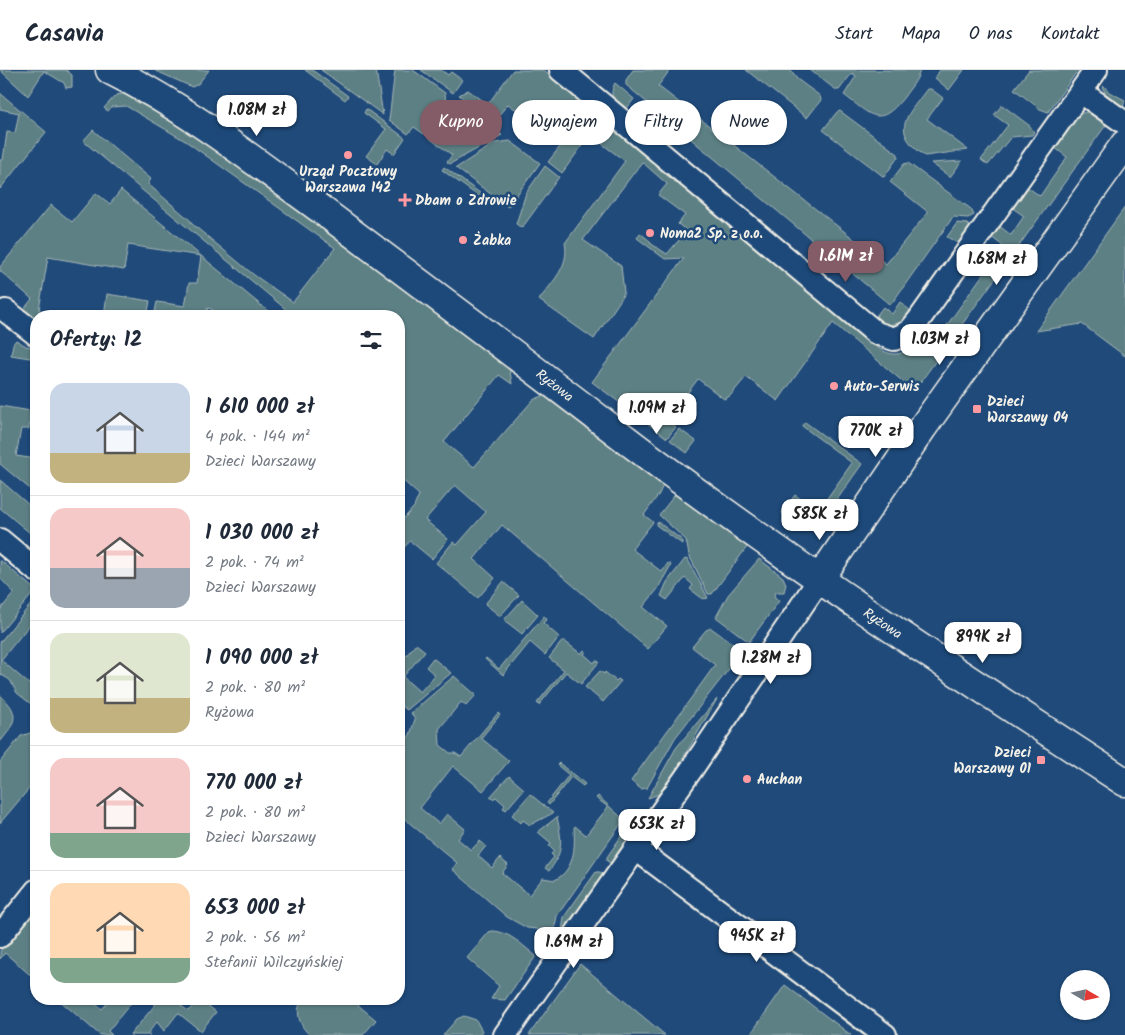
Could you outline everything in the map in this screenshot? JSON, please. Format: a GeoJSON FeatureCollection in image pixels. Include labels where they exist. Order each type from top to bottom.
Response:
{"type":"FeatureCollection","features":[{"type":"Feature","properties":{"kind":"street","name":"Ryżowa"},"geometry":{"type":"LineString","coordinates":[[110,70],[169,102],[218,134],[819,580],[1125,782]]}},
{"type":"Feature","properties":{"kind":"street"},"geometry":{"type":"LineString","coordinates":[[561,70],[876,333],[894,339],[909,332],[918,321],[974,244],[1000,202],[1096,70]]}},
{"type":"Feature","properties":{"kind":"street"},"geometry":{"type":"LineString","coordinates":[[1081,92],[1125,123]]}},
{"type":"Feature","properties":{"kind":"street"},"geometry":{"type":"LineString","coordinates":[[505,1035],[636,848],[923,427],[1125,144]]}},
{"type":"Feature","properties":{"kind":"street"},"geometry":{"type":"LineString","coordinates":[[6,311],[30,329]]}},
{"type":"Feature","properties":{"kind":"street"},"geometry":{"type":"LineString","coordinates":[[0,540],[30,565]]}},
{"type":"Feature","properties":{"kind":"street"},"geometry":{"type":"LineString","coordinates":[[636,848],[884,1035]]}},
{"type":"Feature","properties":{"kind":"street"},"geometry":{"type":"LineString","coordinates":[[0,936],[30,898]]}},
{"type":"Feature","properties":{"kind":"green space"},"geometry":{"type":"Polygon","coordinates":[[[0,70],[66,70],[72,75],[72,87],[66,88],[64,83],[44,71],[28,96],[0,70]]]}},
{"type":"Feature","properties":{"kind":"green space"},"geometry":{"type":"Polygon","coordinates":[[[154,70],[209,70],[198,84],[192,87],[154,70]]]}},
{"type":"Feature","properties":{"kind":"green space"},"geometry":{"type":"Polygon","coordinates":[[[305,70],[312,70],[348,96],[345,100],[305,70]]]}},
{"type":"Feature","properties":{"kind":"green space"},"geometry":{"type":"Polygon","coordinates":[[[321,70],[376,70],[383,115],[321,70]]]}},
{"type":"Feature","properties":{"kind":"green space"},"geometry":{"type":"Polygon","coordinates":[[[395,70],[413,70],[445,93],[446,100],[420,100],[420,131],[414,127],[408,134],[389,120],[395,70]]]}},
{"type":"Feature","properties":{"kind":"green space"},"geometry":{"type":"Polygon","coordinates":[[[421,70],[441,70],[448,75],[451,72],[462,80],[453,93],[421,70]]]}},
{"type":"Feature","properties":{"kind":"green space"},"geometry":{"type":"Polygon","coordinates":[[[513,70],[544,70],[580,100],[512,100],[512,107],[508,104],[502,111],[502,100],[491,100],[513,70]]]}},
{"type":"Feature","properties":{"kind":"green space"},"geometry":{"type":"Polygon","coordinates":[[[633,70],[670,70],[658,86],[676,100],[644,100],[626,85],[626,80],[633,70]]]}},
{"type":"Feature","properties":{"kind":"green space"},"geometry":{"type":"Polygon","coordinates":[[[746,70],[790,70],[797,79],[820,96],[821,100],[807,118],[787,102],[787,100],[784,100],[746,70]]]}},
{"type":"Feature","properties":{"kind":"green space"},"geometry":{"type":"Polygon","coordinates":[[[810,70],[920,70],[916,81],[895,107],[888,113],[875,116],[844,95],[856,76],[852,73],[839,90],[836,90],[810,70]]]}},
{"type":"Feature","properties":{"kind":"green space"},"geometry":{"type":"Polygon","coordinates":[[[940,70],[964,70],[949,90],[935,78],[940,70]]]}},
{"type":"Feature","properties":{"kind":"green space"},"geometry":{"type":"Polygon","coordinates":[[[1029,70],[1078,70],[1048,112],[1040,109],[1014,89],[1029,70]]]}},
{"type":"Feature","properties":{"kind":"green space"},"geometry":{"type":"Polygon","coordinates":[[[615,83],[634,99],[625,100],[624,112],[613,99],[615,83]]]}},
{"type":"Feature","properties":{"kind":"green space"},"geometry":{"type":"Polygon","coordinates":[[[1104,86],[1109,92],[1125,100],[1123,107],[1106,94],[1102,87],[1104,86]]]}},
{"type":"Feature","properties":{"kind":"green space"},"geometry":{"type":"Polygon","coordinates":[[[927,89],[931,89],[943,98],[927,119],[968,150],[925,156],[908,139],[905,124],[908,116],[927,89]]]}},
{"type":"Feature","properties":{"kind":"green space"},"geometry":{"type":"Polygon","coordinates":[[[468,90],[482,100],[465,100],[459,95],[468,90]]]}},
{"type":"Feature","properties":{"kind":"green space"},"geometry":{"type":"Polygon","coordinates":[[[0,93],[46,132],[0,189],[0,160],[3,160],[7,132],[15,133],[19,113],[0,109],[0,93]]]}},
{"type":"Feature","properties":{"kind":"green space"},"geometry":{"type":"Polygon","coordinates":[[[129,93],[175,118],[509,365],[512,384],[499,375],[444,442],[474,467],[533,400],[545,395],[664,483],[659,494],[644,515],[653,522],[632,549],[662,572],[668,563],[671,565],[657,590],[643,607],[667,626],[648,649],[502,525],[474,559],[495,578],[478,598],[436,563],[453,542],[457,545],[486,512],[455,485],[425,520],[448,539],[432,559],[410,541],[405,546],[405,517],[414,507],[419,495],[405,482],[405,310],[287,310],[83,141],[93,130],[151,179],[148,184],[191,223],[254,275],[293,302],[335,248],[187,142],[126,106],[112,107],[108,111],[104,108],[116,95],[129,93]]]}},
{"type":"Feature","properties":{"kind":"green space"},"geometry":{"type":"Polygon","coordinates":[[[1002,105],[1030,126],[1034,132],[1032,135],[1011,137],[988,165],[981,160],[1008,125],[994,115],[1002,105]]]}},
{"type":"Feature","properties":{"kind":"green space"},"geometry":{"type":"Polygon","coordinates":[[[366,109],[405,138],[394,154],[387,149],[377,164],[366,156],[386,129],[364,113],[366,109]]]}},
{"type":"Feature","properties":{"kind":"green space"},"geometry":{"type":"Polygon","coordinates":[[[840,111],[898,154],[898,157],[884,177],[823,130],[837,112],[840,111]]]}},
{"type":"Feature","properties":{"kind":"green space"},"geometry":{"type":"Polygon","coordinates":[[[1095,112],[1094,116],[1106,125],[914,391],[833,323],[778,401],[746,377],[730,396],[724,399],[698,379],[667,420],[676,427],[667,438],[592,382],[684,258],[665,259],[637,238],[640,233],[650,243],[667,254],[687,231],[678,224],[685,215],[658,195],[667,184],[642,162],[583,240],[621,266],[624,292],[594,339],[539,300],[559,273],[565,259],[565,243],[625,161],[603,145],[615,145],[615,129],[625,138],[625,145],[634,145],[875,346],[892,354],[898,354],[909,348],[924,329],[938,338],[1003,246],[990,236],[998,225],[1011,235],[1024,216],[1011,207],[1026,186],[1040,196],[1067,157],[1054,147],[1070,122],[1081,114],[1095,112]]]}},
{"type":"Feature","properties":{"kind":"green space"},"geometry":{"type":"Polygon","coordinates":[[[701,120],[711,127],[711,145],[734,145],[886,264],[928,212],[890,182],[904,164],[908,163],[971,209],[974,215],[968,218],[953,217],[892,303],[889,304],[698,145],[701,145],[701,120]]]}},
{"type":"Feature","properties":{"kind":"green space"},"geometry":{"type":"Polygon","coordinates":[[[510,141],[512,145],[515,145],[540,163],[508,207],[456,168],[492,145],[502,145],[502,142],[510,141]]]}},
{"type":"Feature","properties":{"kind":"green space"},"geometry":{"type":"Polygon","coordinates":[[[439,145],[484,145],[450,164],[447,162],[452,155],[439,145]]]}},
{"type":"Feature","properties":{"kind":"green space"},"geometry":{"type":"Polygon","coordinates":[[[561,145],[583,145],[562,173],[548,162],[561,145]]]}},
{"type":"Feature","properties":{"kind":"green space"},"geometry":{"type":"Polygon","coordinates":[[[962,161],[950,177],[931,163],[962,161]]]}},
{"type":"Feature","properties":{"kind":"green space"},"geometry":{"type":"Polygon","coordinates":[[[545,166],[559,177],[522,228],[516,224],[526,193],[545,166]]]}},
{"type":"Feature","properties":{"kind":"green space"},"geometry":{"type":"Polygon","coordinates":[[[444,167],[484,196],[482,199],[442,170],[444,167]]]}},
{"type":"Feature","properties":{"kind":"green space"},"geometry":{"type":"Polygon","coordinates":[[[121,190],[267,310],[213,310],[208,308],[207,310],[155,310],[157,302],[185,306],[189,283],[197,283],[201,256],[128,245],[124,270],[48,257],[39,310],[30,310],[30,317],[21,313],[32,299],[0,271],[0,267],[51,205],[72,222],[96,193],[110,204],[121,190]]]}},
{"type":"Feature","properties":{"kind":"green space"},"geometry":{"type":"Polygon","coordinates":[[[1125,207],[1125,356],[1082,324],[1036,331],[1125,207]]]}},
{"type":"Feature","properties":{"kind":"green space"},"geometry":{"type":"Polygon","coordinates":[[[957,223],[967,224],[973,229],[961,245],[947,237],[957,223]]]}},
{"type":"Feature","properties":{"kind":"green space"},"geometry":{"type":"Polygon","coordinates":[[[107,294],[150,301],[148,310],[105,310],[107,294]]]}},
{"type":"Feature","properties":{"kind":"green space"},"geometry":{"type":"Polygon","coordinates":[[[900,302],[912,312],[903,321],[894,324],[884,324],[873,320],[883,307],[892,314],[900,302]]]}},
{"type":"Feature","properties":{"kind":"green space"},"geometry":{"type":"Polygon","coordinates":[[[16,340],[30,347],[30,358],[11,355],[13,344],[16,340]]]}},
{"type":"Feature","properties":{"kind":"green space"},"geometry":{"type":"Polygon","coordinates":[[[0,406],[30,411],[29,429],[21,429],[16,456],[30,458],[30,489],[0,464],[0,406]]]}},
{"type":"Feature","properties":{"kind":"green space"},"geometry":{"type":"Polygon","coordinates":[[[805,422],[862,464],[827,514],[791,519],[782,513],[795,495],[818,511],[852,463],[802,426],[805,422]]]}},
{"type":"Feature","properties":{"kind":"green space"},"geometry":{"type":"Polygon","coordinates":[[[679,429],[696,441],[687,453],[670,440],[679,429]]]}},
{"type":"Feature","properties":{"kind":"green space"},"geometry":{"type":"Polygon","coordinates":[[[0,480],[30,506],[30,533],[0,508],[0,480]]]}},
{"type":"Feature","properties":{"kind":"green space"},"geometry":{"type":"Polygon","coordinates":[[[677,492],[747,544],[747,547],[712,594],[708,594],[689,555],[686,540],[659,515],[677,492]]]}},
{"type":"Feature","properties":{"kind":"green space"},"geometry":{"type":"Polygon","coordinates":[[[658,522],[682,540],[682,544],[656,525],[658,522]]]}},
{"type":"Feature","properties":{"kind":"green space"},"geometry":{"type":"Polygon","coordinates":[[[685,559],[688,560],[708,598],[703,599],[690,589],[693,585],[685,578],[667,600],[661,596],[667,582],[685,559]]]}},
{"type":"Feature","properties":{"kind":"green space"},"geometry":{"type":"Polygon","coordinates":[[[759,559],[783,577],[786,584],[784,592],[776,592],[774,596],[779,601],[749,642],[716,617],[728,595],[759,559]]]}},
{"type":"Feature","properties":{"kind":"green space"},"geometry":{"type":"Polygon","coordinates":[[[0,560],[30,585],[30,597],[0,633],[0,610],[14,593],[0,578],[0,560]]]}},
{"type":"Feature","properties":{"kind":"green space"},"geometry":{"type":"Polygon","coordinates":[[[503,582],[519,595],[500,616],[485,604],[503,582]]]}},
{"type":"Feature","properties":{"kind":"green space"},"geometry":{"type":"Polygon","coordinates":[[[522,600],[538,615],[522,634],[504,620],[522,600]]]}},
{"type":"Feature","properties":{"kind":"green space"},"geometry":{"type":"Polygon","coordinates":[[[30,605],[30,624],[1,660],[30,685],[30,703],[17,693],[10,680],[0,674],[0,642],[30,605]]]}},
{"type":"Feature","properties":{"kind":"green space"},"geometry":{"type":"Polygon","coordinates":[[[544,616],[547,619],[543,623],[559,637],[545,655],[530,642],[503,675],[485,659],[499,669],[544,616]]]}},
{"type":"Feature","properties":{"kind":"green space"},"geometry":{"type":"Polygon","coordinates":[[[711,628],[739,648],[736,653],[739,656],[675,738],[647,788],[641,789],[631,781],[715,665],[692,647],[706,630],[711,628]]]}},
{"type":"Feature","properties":{"kind":"green space"},"geometry":{"type":"Polygon","coordinates":[[[563,640],[581,654],[584,650],[586,652],[584,654],[594,663],[596,660],[599,662],[581,684],[566,672],[539,705],[537,703],[564,670],[549,658],[563,640]]]}},
{"type":"Feature","properties":{"kind":"green space"},"geometry":{"type":"Polygon","coordinates":[[[416,644],[425,651],[405,675],[405,657],[416,644]]]}},
{"type":"Feature","properties":{"kind":"green space"},"geometry":{"type":"Polygon","coordinates":[[[433,658],[451,673],[407,710],[405,708],[405,679],[420,692],[435,675],[426,667],[433,658]]]}},
{"type":"Feature","properties":{"kind":"green space"},"geometry":{"type":"Polygon","coordinates":[[[600,671],[604,674],[605,672],[616,681],[618,679],[621,681],[603,702],[585,687],[600,671]]]}},
{"type":"Feature","properties":{"kind":"green space"},"geometry":{"type":"Polygon","coordinates":[[[454,676],[476,695],[466,706],[461,702],[439,729],[440,745],[450,753],[455,753],[461,757],[498,713],[500,715],[481,738],[509,761],[483,791],[453,766],[420,808],[439,824],[447,814],[465,829],[458,839],[471,850],[480,841],[486,846],[478,856],[492,868],[500,858],[508,865],[502,873],[529,895],[543,878],[555,880],[567,870],[574,850],[575,826],[586,835],[608,807],[596,798],[598,796],[622,818],[623,821],[557,916],[552,941],[537,929],[527,928],[507,917],[452,869],[457,863],[405,819],[405,740],[410,735],[415,719],[411,713],[454,676]]]}},
{"type":"Feature","properties":{"kind":"green space"},"geometry":{"type":"Polygon","coordinates":[[[0,695],[11,707],[14,718],[13,724],[0,742],[0,695]]]}},
{"type":"Feature","properties":{"kind":"green space"},"geometry":{"type":"Polygon","coordinates":[[[717,699],[669,783],[662,793],[648,798],[676,748],[717,699]]]}},
{"type":"Feature","properties":{"kind":"green space"},"geometry":{"type":"Polygon","coordinates":[[[30,733],[30,788],[0,823],[0,762],[21,736],[30,733]]]}},
{"type":"Feature","properties":{"kind":"green space"},"geometry":{"type":"Polygon","coordinates":[[[559,763],[585,784],[583,786],[571,777],[549,805],[547,803],[569,775],[557,765],[559,763]]]}},
{"type":"Feature","properties":{"kind":"green space"},"geometry":{"type":"Polygon","coordinates":[[[509,776],[524,789],[506,810],[503,808],[505,805],[496,797],[493,799],[490,797],[509,776]]]}},
{"type":"Feature","properties":{"kind":"green space"},"geometry":{"type":"Polygon","coordinates":[[[530,794],[553,813],[530,825],[523,820],[521,823],[512,815],[530,794]]]}},
{"type":"Feature","properties":{"kind":"green space"},"geometry":{"type":"Polygon","coordinates":[[[557,817],[561,839],[560,846],[557,858],[549,871],[545,868],[554,857],[551,854],[554,851],[549,846],[551,843],[538,832],[557,817]]]}},
{"type":"Feature","properties":{"kind":"green space"},"geometry":{"type":"Polygon","coordinates":[[[631,822],[634,828],[633,833],[612,864],[607,861],[607,857],[631,822]]]}},
{"type":"Feature","properties":{"kind":"green space"},"geometry":{"type":"Polygon","coordinates":[[[596,872],[605,875],[561,937],[564,917],[596,872]]]}},
{"type":"Feature","properties":{"kind":"green space"},"geometry":{"type":"Polygon","coordinates":[[[30,914],[30,975],[5,953],[0,959],[0,951],[30,914]]]}},
{"type":"Feature","properties":{"kind":"green space"},"geometry":{"type":"Polygon","coordinates":[[[729,929],[870,1035],[863,1035],[728,933],[729,929]]]}},
{"type":"Feature","properties":{"kind":"green space"},"geometry":{"type":"Polygon","coordinates":[[[492,931],[510,936],[536,956],[505,1000],[491,999],[499,986],[467,958],[489,932],[492,931]]]}},
{"type":"Feature","properties":{"kind":"green space"},"geometry":{"type":"Polygon","coordinates":[[[580,964],[665,1035],[529,1035],[580,964]]]}},
{"type":"Feature","properties":{"kind":"green space"},"geometry":{"type":"Polygon","coordinates":[[[785,985],[851,1035],[750,1035],[785,985]]]}},
{"type":"Feature","properties":{"kind":"green space"},"geometry":{"type":"Polygon","coordinates":[[[65,1005],[97,1005],[102,1009],[106,1005],[129,1005],[108,1031],[112,1035],[100,1035],[65,1005]]]}},
{"type":"Feature","properties":{"kind":"green space"},"geometry":{"type":"Polygon","coordinates":[[[155,1005],[180,1005],[188,1011],[194,1005],[207,1005],[216,1012],[201,1031],[178,1013],[164,1031],[157,1022],[148,1033],[150,1035],[130,1035],[155,1005]]]}},
{"type":"Feature","properties":{"kind":"green space"},"geometry":{"type":"Polygon","coordinates":[[[300,1005],[358,1005],[376,1020],[363,1035],[310,1035],[301,1023],[298,1013],[300,1005]]]}},
{"type":"Feature","properties":{"kind":"green space"},"geometry":{"type":"Polygon","coordinates":[[[464,1016],[476,1020],[482,1031],[479,1035],[443,1035],[457,1019],[464,1016]]]}},
{"type":"Feature","properties":{"kind":"place","name":"Urząd Pocztowy Warszawa 142"},"geometry":{"type":"Point","coordinates":[348,155]}},
{"type":"Feature","properties":{"kind":"place","name":"Dbam o Zdrowie"},"geometry":{"type":"Point","coordinates":[405,200]}},
{"type":"Feature","properties":{"kind":"place","name":"Noma2 Sp. z o.o."},"geometry":{"type":"Point","coordinates":[650,233]}},
{"type":"Feature","properties":{"kind":"place","name":"Żabka"},"geometry":{"type":"Point","coordinates":[463,240]}},
{"type":"Feature","properties":{"kind":"place","name":"Auto-Serwis"},"geometry":{"type":"Point","coordinates":[834,386]}},
{"type":"Feature","properties":{"kind":"place","name":"Dzieci Warszawy 04"},"geometry":{"type":"Point","coordinates":[977,409]}},
{"type":"Feature","properties":{"kind":"place","name":"Dzieci Warszawy 01"},"geometry":{"type":"Point","coordinates":[1041,760]}},
{"type":"Feature","properties":{"kind":"place","name":"Auchan"},"geometry":{"type":"Point","coordinates":[747,779]}}]}
